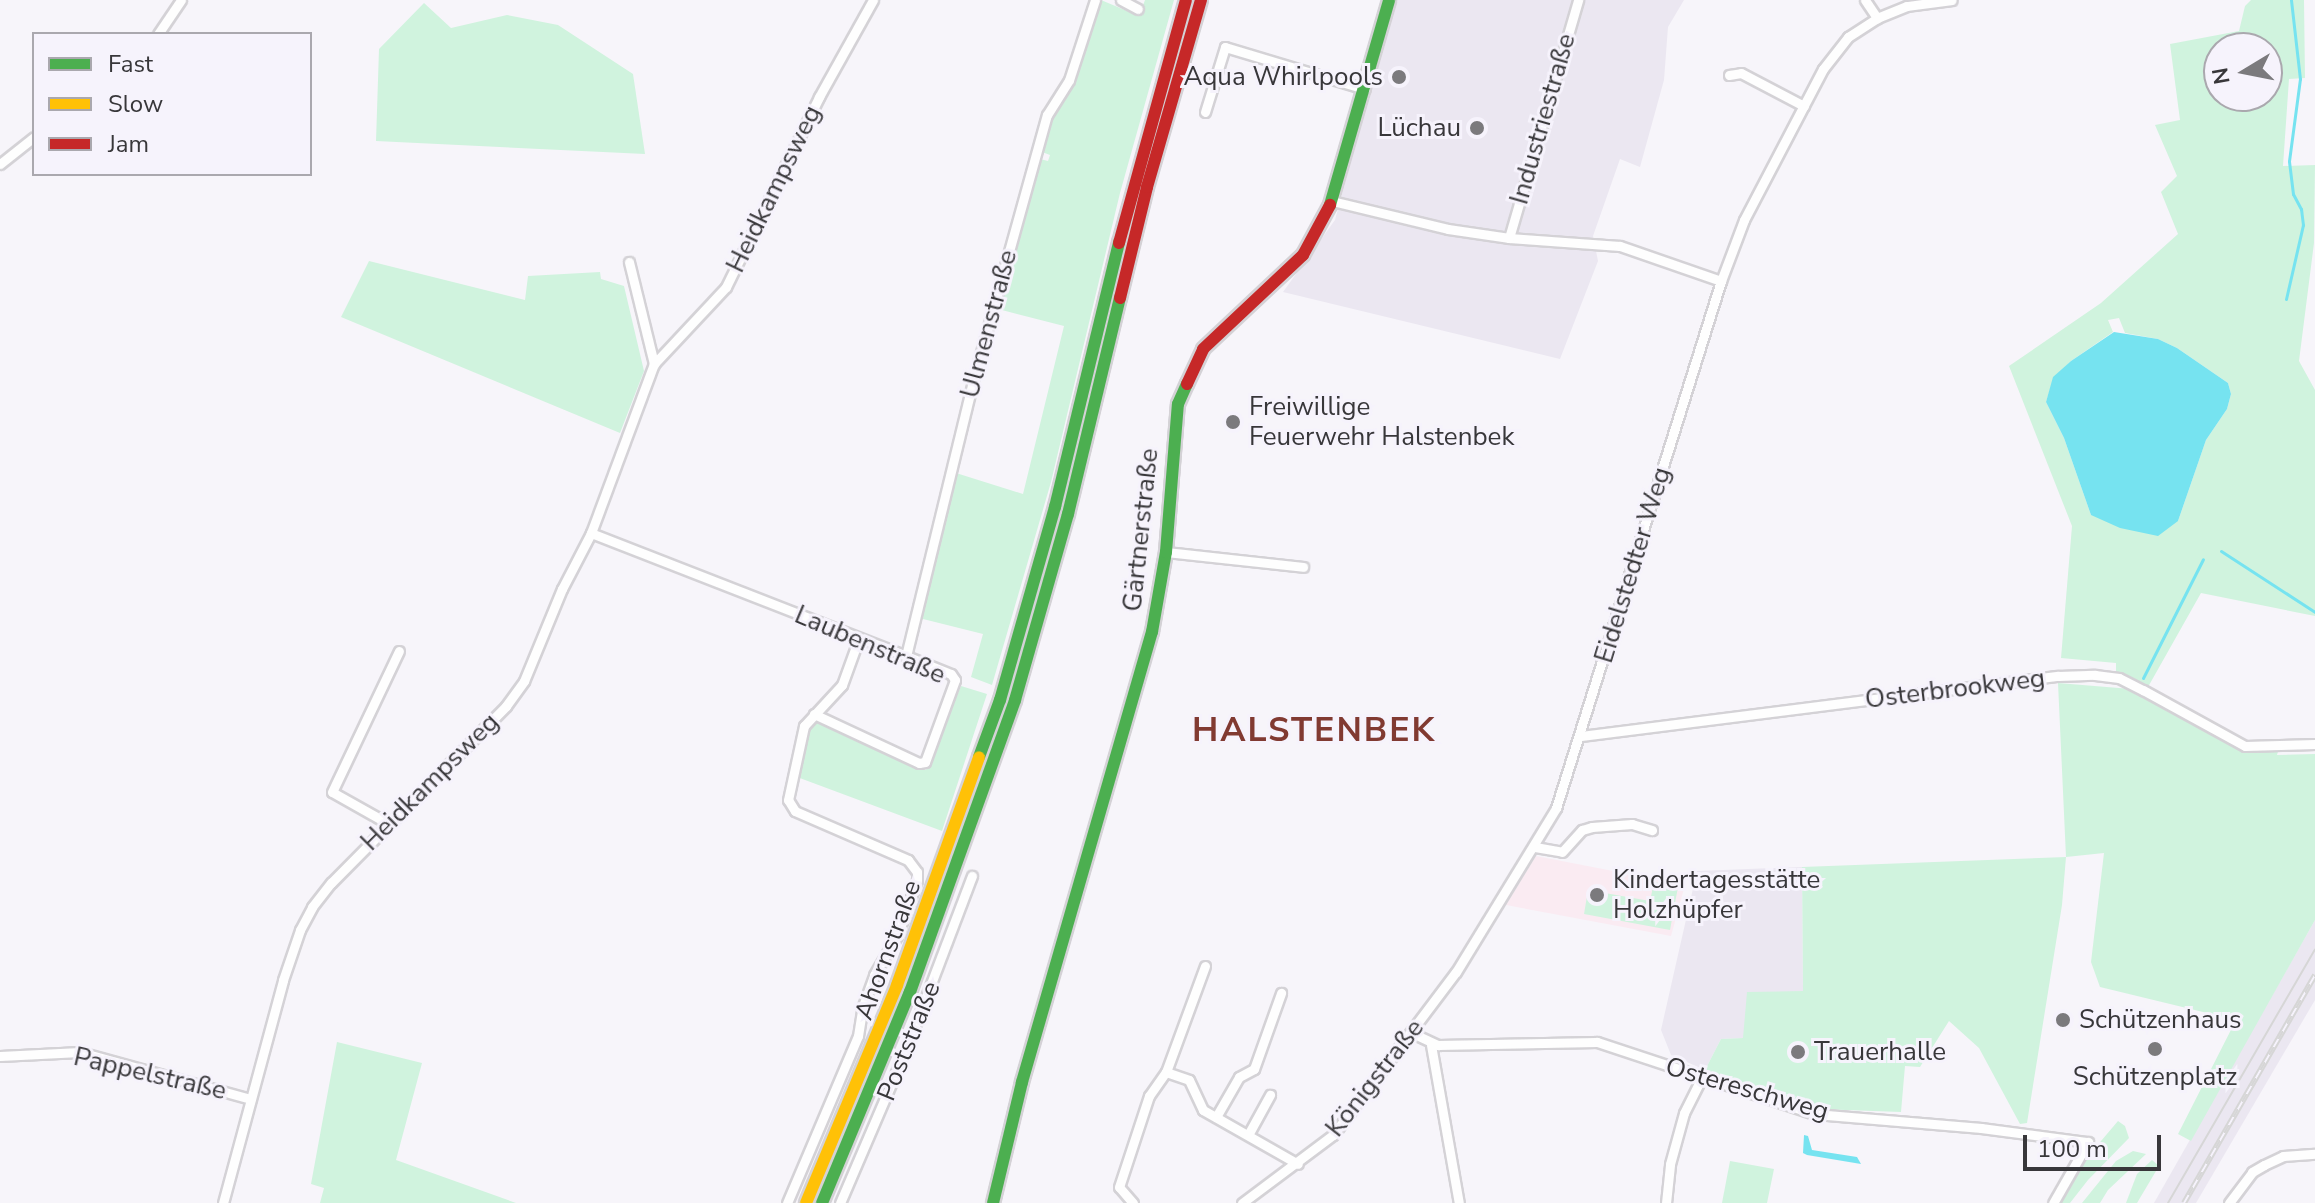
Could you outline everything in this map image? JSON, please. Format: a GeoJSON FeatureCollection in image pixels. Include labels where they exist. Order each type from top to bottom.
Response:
{"type":"FeatureCollection","features":[{"type":"Feature","properties":{"kind":"main road"},"geometry":{"type":"LineString","coordinates":[[806,1203],[897,985],[1000,700],[1055,507],[1134,180],[1186,0]]}},
{"type":"Feature","properties":{"kind":"main road"},"geometry":{"type":"LineString","coordinates":[[822,1203],[910,992],[1015,700],[1068,514],[1153,164],[1201,0]]}},
{"type":"Feature","properties":{"kind":"main road","name":"Gärtnerstraße"},"geometry":{"type":"LineString","coordinates":[[993,1203],[1022,1082],[1152,632],[1166,552],[1176,411],[1193,368],[1219,332],[1303,255],[1320,228],[1332,201],[1389,0]]}},
{"type":"Feature","properties":{"kind":"street"},"geometry":{"type":"LineString","coordinates":[[159,32],[181,0]]}},
{"type":"Feature","properties":{"kind":"street","name":"Heidkampsweg"},"geometry":{"type":"LineString","coordinates":[[223,1203],[300,930],[331,883],[506,706],[524,681],[562,589],[591,533],[654,364],[726,287],[819,97],[873,0]]}},
{"type":"Feature","properties":{"kind":"street","name":"Ulmenstraße"},"geometry":{"type":"LineString","coordinates":[[906,656],[975,374],[1038,144],[1047,115],[1069,80],[1095,0]]}},
{"type":"Feature","properties":{"kind":"street"},"geometry":{"type":"LineString","coordinates":[[1121,0],[1138,9]]}},
{"type":"Feature","properties":{"kind":"street","name":"Industriestraße"},"geometry":{"type":"LineString","coordinates":[[1509,238],[1578,0]]}},
{"type":"Feature","properties":{"kind":"street"},"geometry":{"type":"LineString","coordinates":[[1865,0],[1877,18]]}},
{"type":"Feature","properties":{"kind":"street","name":"Eidelstedter Weg"},"geometry":{"type":"LineString","coordinates":[[1430,1008],[1535,847],[1556,808],[1721,281],[1743,224],[1804,106],[1835,51],[1877,18],[1907,6],[1952,0]]}},
{"type":"Feature","properties":{"kind":"street"},"geometry":{"type":"LineString","coordinates":[[1205,112],[1225,47],[1365,89]]}},
{"type":"Feature","properties":{"kind":"street"},"geometry":{"type":"LineString","coordinates":[[1729,75],[1741,73],[1804,106]]}},
{"type":"Feature","properties":{"kind":"street"},"geometry":{"type":"LineString","coordinates":[[0,164],[32,139]]}},
{"type":"Feature","properties":{"kind":"street"},"geometry":{"type":"LineString","coordinates":[[1332,201],[1448,229],[1509,238],[1620,246],[1721,281]]}},
{"type":"Feature","properties":{"kind":"street"},"geometry":{"type":"LineString","coordinates":[[629,262],[654,364]]}},
{"type":"Feature","properties":{"kind":"street","name":"Laubenstraße"},"geometry":{"type":"LineString","coordinates":[[591,533],[951,674],[955,680],[925,762],[919,763],[814,714]]}},
{"type":"Feature","properties":{"kind":"street"},"geometry":{"type":"LineString","coordinates":[[1166,552],[1303,567]]}},
{"type":"Feature","properties":{"kind":"street","name":"Ahornstraße"},"geometry":{"type":"LineString","coordinates":[[787,1203],[858,1036],[863,1006],[874,975],[897,936],[917,880],[917,872],[908,860],[790,806],[788,793],[804,726],[842,685],[859,638]]}},
{"type":"Feature","properties":{"kind":"street"},"geometry":{"type":"LineString","coordinates":[[389,824],[332,792],[399,651]]}},
{"type":"Feature","properties":{"kind":"street","name":"Osterbrookweg"},"geometry":{"type":"LineString","coordinates":[[1581,736],[2058,676],[2095,675],[2131,684],[2245,746],[2315,744]]}},
{"type":"Feature","properties":{"kind":"street"},"geometry":{"type":"LineString","coordinates":[[1535,847],[1562,852],[1587,827],[1632,824],[1652,830]]}},
{"type":"Feature","properties":{"kind":"street","name":"Poststraße"},"geometry":{"type":"LineString","coordinates":[[840,1203],[907,1047],[972,876]]}},
{"type":"Feature","properties":{"kind":"street"},"geometry":{"type":"LineString","coordinates":[[1133,1203],[1119,1187],[1149,1096],[1166,1072],[1205,966]]}},
{"type":"Feature","properties":{"kind":"street"},"geometry":{"type":"LineString","coordinates":[[1216,1117],[1239,1077],[1254,1069],[1281,993]]}},
{"type":"Feature","properties":{"kind":"street","name":"Königstraße"},"geometry":{"type":"LineString","coordinates":[[1242,1203],[1333,1135],[1430,1008]]}},
{"type":"Feature","properties":{"kind":"street"},"geometry":{"type":"LineString","coordinates":[[1412,1033],[1431,1045],[1459,1203]]}},
{"type":"Feature","properties":{"kind":"street","name":"Ostereschweg"},"geometry":{"type":"LineString","coordinates":[[1431,1045],[1597,1042],[1815,1114],[1981,1128],[2088,1142],[2053,1203]]}},
{"type":"Feature","properties":{"kind":"street","name":"Pappelstraße"},"geometry":{"type":"LineString","coordinates":[[0,1056],[80,1052],[251,1099]]}},
{"type":"Feature","properties":{"kind":"street"},"geometry":{"type":"LineString","coordinates":[[1166,1072],[1189,1080],[1203,1110],[1298,1164]]}},
{"type":"Feature","properties":{"kind":"street"},"geometry":{"type":"LineString","coordinates":[[1666,1203],[1670,1164],[1684,1113],[1702,1077]]}},
{"type":"Feature","properties":{"kind":"street"},"geometry":{"type":"LineString","coordinates":[[1248,1135],[1270,1095]]}},
{"type":"Feature","properties":{"kind":"street"},"geometry":{"type":"LineString","coordinates":[[2229,1203],[2252,1172],[2264,1165],[2283,1156],[2315,1154]]}},
{"type":"Feature","properties":{"kind":"shaded area"},"geometry":{"type":"Polygon","coordinates":[[[1395,0],[1684,0],[1668,27],[1664,80],[1640,167],[1620,159],[1593,236],[1598,261],[1560,359],[1283,292],[1335,220],[1395,0]]]}},
{"type":"Feature","properties":{"kind":"shaded area","name":"Kindertagesstätte Holzhüpfer"},"geometry":{"type":"Polygon","coordinates":[[[1536,856],[1685,885],[1671,936],[1506,905],[1536,856]]]}},
{"type":"Feature","properties":{"kind":"shaded area"},"geometry":{"type":"Polygon","coordinates":[[[1802,867],[1803,991],[1743,1038],[1721,1039],[1705,1070],[1671,1055],[1661,1030],[1697,871],[1802,867]]]}},
{"type":"Feature","properties":{"kind":"shaded area"},"geometry":{"type":"Polygon","coordinates":[[[2315,920],[2315,1000],[2196,1203],[2154,1203],[2315,920]]]}},
{"type":"Feature","properties":{"kind":"green space"},"geometry":{"type":"Polygon","coordinates":[[[1101,0],[1139,16],[1145,0],[1174,0],[1120,193],[1051,482],[992,685],[971,677],[983,634],[919,618],[956,473],[1023,494],[1064,326],[998,309],[1040,159],[1048,161],[1050,155],[1042,152],[1054,112],[1071,90],[1101,0]]]}},
{"type":"Feature","properties":{"kind":"green space"},"geometry":{"type":"Polygon","coordinates":[[[2251,0],[2304,0],[2305,78],[2289,79],[2283,166],[2315,165],[2314,243],[2299,361],[2315,390],[2315,616],[2201,593],[2148,687],[2116,674],[2116,663],[2061,658],[2072,526],[2009,366],[2101,303],[2178,234],[2161,192],[2177,176],[2155,125],[2180,120],[2170,44],[2203,38],[2203,112],[2283,112],[2283,32],[2234,32],[2239,31],[2245,6],[2251,0]],[[2119,318],[2108,320],[2113,332],[2071,361],[2054,377],[2046,402],[2064,438],[2091,515],[2178,521],[2206,440],[2227,409],[2231,394],[2228,383],[2177,348],[2158,339],[2125,333],[2119,318]]]}},
{"type":"Feature","properties":{"kind":"green space"},"geometry":{"type":"Polygon","coordinates":[[[424,3],[451,28],[507,15],[558,25],[633,74],[645,154],[376,141],[379,49],[424,3]]]}},
{"type":"Feature","properties":{"kind":"green space"},"geometry":{"type":"Polygon","coordinates":[[[369,261],[525,300],[528,276],[600,272],[601,279],[624,286],[644,371],[620,433],[341,317],[369,261]]]}},
{"type":"Feature","properties":{"kind":"green space"},"geometry":{"type":"Polygon","coordinates":[[[2058,683],[2131,689],[2243,749],[2279,748],[2277,755],[2315,754],[2315,920],[2191,1141],[2178,1134],[2236,1020],[2100,987],[2091,962],[2104,853],[2066,857],[2058,683]]]}},
{"type":"Feature","properties":{"kind":"green space"},"geometry":{"type":"Polygon","coordinates":[[[961,686],[987,694],[942,831],[797,777],[808,729],[816,719],[926,770],[961,686]]]}},
{"type":"Feature","properties":{"kind":"green space"},"geometry":{"type":"Polygon","coordinates":[[[2066,857],[2062,905],[2027,1123],[2020,1124],[1979,1048],[1949,1021],[1920,1067],[1905,1066],[1901,1112],[1818,1109],[1705,1070],[1721,1039],[1743,1038],[1747,992],[1803,991],[1802,867],[2066,857]]]}},
{"type":"Feature","properties":{"kind":"green space"},"geometry":{"type":"Polygon","coordinates":[[[1654,882],[1678,887],[1670,930],[1584,914],[1588,890],[1650,901],[1654,882]]]}},
{"type":"Feature","properties":{"kind":"green space"},"geometry":{"type":"Polygon","coordinates":[[[337,1042],[422,1063],[396,1160],[516,1203],[320,1203],[324,1188],[311,1184],[337,1042]]]}},
{"type":"Feature","properties":{"kind":"green space"},"geometry":{"type":"Polygon","coordinates":[[[2118,1121],[2125,1126],[2129,1138],[2070,1203],[2059,1203],[2090,1154],[2118,1121]]]}},
{"type":"Feature","properties":{"kind":"green space"},"geometry":{"type":"Polygon","coordinates":[[[2133,1151],[2146,1154],[2108,1190],[2100,1203],[2082,1203],[2116,1161],[2133,1151]]]}},
{"type":"Feature","properties":{"kind":"green space"},"geometry":{"type":"Polygon","coordinates":[[[2152,1160],[2159,1166],[2137,1203],[2126,1203],[2137,1174],[2152,1160]]]}},
{"type":"Feature","properties":{"kind":"green space"},"geometry":{"type":"Polygon","coordinates":[[[1730,1161],[1774,1169],[1767,1203],[1722,1203],[1730,1161]]]}},
{"type":"Feature","properties":{"kind":"water"},"geometry":{"type":"Polygon","coordinates":[[[2114,332],[2158,339],[2177,348],[2228,383],[2231,394],[2227,409],[2206,440],[2178,521],[2158,536],[2120,528],[2091,515],[2064,438],[2046,402],[2053,377],[2114,332]]]}},
{"type":"Feature","properties":{"kind":"water"},"geometry":{"type":"Polygon","coordinates":[[[1804,1135],[1808,1136],[1812,1150],[1857,1157],[1861,1164],[1803,1153],[1804,1135]]]}},
{"type":"Feature","properties":{"kind":"waterway"},"geometry":{"type":"LineString","coordinates":[[2286,299],[2303,225],[2301,209],[2293,194],[2289,161],[2300,79],[2291,0]]}},
{"type":"Feature","properties":{"kind":"waterway"},"geometry":{"type":"LineString","coordinates":[[2221,551],[2315,612]]}},
{"type":"Feature","properties":{"kind":"waterway"},"geometry":{"type":"LineString","coordinates":[[2143,678],[2203,559]]}},
{"type":"Feature","properties":{"kind":"tram line"},"geometry":{"type":"LineString","coordinates":[[2168,1203],[2315,949]]}},
{"type":"Feature","properties":{"kind":"railway"},"geometry":{"type":"LineString","coordinates":[[2184,1203],[2315,975]]}},
{"type":"Feature","properties":{"kind":"traffic: fast"},"geometry":{"type":"LineString","coordinates":[[1330,205],[1389,0]]}},
{"type":"Feature","properties":{"kind":"traffic: fast"},"geometry":{"type":"LineString","coordinates":[[979,757],[1000,700],[1055,507],[1119,243]]}},
{"type":"Feature","properties":{"kind":"traffic: fast"},"geometry":{"type":"LineString","coordinates":[[822,1203],[910,992],[1015,700],[1068,514],[1120,298]]}},
{"type":"Feature","properties":{"kind":"traffic: fast"},"geometry":{"type":"LineString","coordinates":[[993,1203],[1022,1082],[1152,632],[1166,552],[1178,404],[1187,384]]}},
{"type":"Feature","properties":{"kind":"traffic: slow"},"geometry":{"type":"LineString","coordinates":[[806,1203],[897,985],[979,757]]}},
{"type":"Feature","properties":{"kind":"traffic: jam"},"geometry":{"type":"LineString","coordinates":[[1119,243],[1186,0]]}},
{"type":"Feature","properties":{"kind":"traffic: jam"},"geometry":{"type":"LineString","coordinates":[[1120,298],[1147,187],[1201,0]]}},
{"type":"Feature","properties":{"kind":"traffic: jam"},"geometry":{"type":"LineString","coordinates":[[1187,384],[1203,349],[1303,255],[1330,205]]}},
{"type":"Feature","properties":{"kind":"place","name":"Aqua Whirlpools"},"geometry":{"type":"Point","coordinates":[1399,77]}},
{"type":"Feature","properties":{"kind":"place","name":"Lüchau"},"geometry":{"type":"Point","coordinates":[1477,128]}},
{"type":"Feature","properties":{"kind":"place","name":"Freiwillige Feuerwehr Halstenbek"},"geometry":{"type":"Point","coordinates":[1233,422]}},
{"type":"Feature","properties":{"kind":"place","name":"Kindertagesstätte Holzhüpfer"},"geometry":{"type":"Point","coordinates":[1597,895]}},
{"type":"Feature","properties":{"kind":"place","name":"Schützenhaus"},"geometry":{"type":"Point","coordinates":[2063,1020]}},
{"type":"Feature","properties":{"kind":"place","name":"Schützenplatz"},"geometry":{"type":"Point","coordinates":[2155,1049]}},
{"type":"Feature","properties":{"kind":"place","name":"Trauerhalle"},"geometry":{"type":"Point","coordinates":[1798,1052]}},
{"type":"Feature","properties":{"kind":"district","name":"HALSTENBEK"},"geometry":{"type":"Point","coordinates":[1314,731]}}]}
